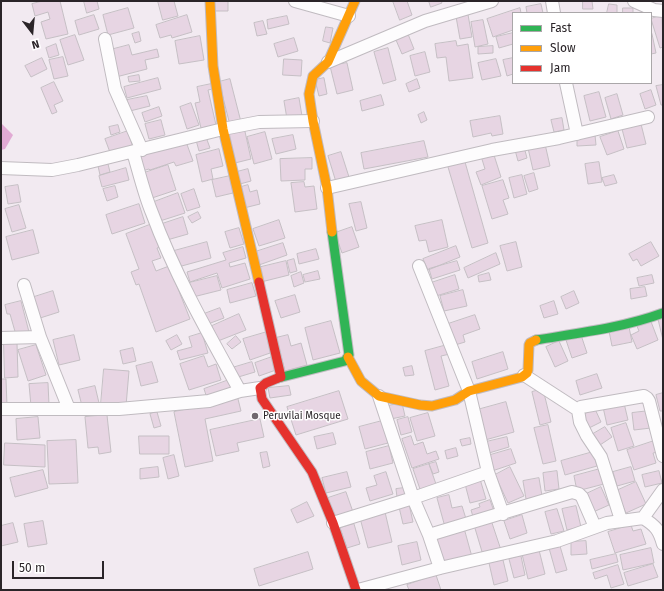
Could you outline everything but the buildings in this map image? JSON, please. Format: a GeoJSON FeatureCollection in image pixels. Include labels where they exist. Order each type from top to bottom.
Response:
{"type":"FeatureCollection","features":[{"type":"Feature","properties":{"kind":"street"},"geometry":{"type":"LineString","coordinates":[[210,1],[213,66],[223,129],[281,377]]}},
{"type":"Feature","properties":{"kind":"street"},"geometry":{"type":"LineString","coordinates":[[295,1],[349,16]]}},
{"type":"Feature","properties":{"kind":"street"},"geometry":{"type":"LineString","coordinates":[[328,62],[355,1]]}},
{"type":"Feature","properties":{"kind":"street"},"geometry":{"type":"LineString","coordinates":[[492,1],[426,21],[328,62],[313,76],[310,84],[313,121],[327,188],[334,252],[349,354],[348,357],[361,381],[379,396],[420,405],[432,406],[455,400],[469,391],[517,379],[524,375],[528,370],[528,345],[533,341],[602,329],[663,313]]}},
{"type":"Feature","properties":{"kind":"street"},"geometry":{"type":"LineString","coordinates":[[552,1],[554,12]]}},
{"type":"Feature","properties":{"kind":"street"},"geometry":{"type":"LineString","coordinates":[[634,1],[654,10],[663,11]]}},
{"type":"Feature","properties":{"kind":"street"},"geometry":{"type":"LineString","coordinates":[[105,39],[115,90],[138,151],[151,213],[177,274],[240,391]]}},
{"type":"Feature","properties":{"kind":"street"},"geometry":{"type":"LineString","coordinates":[[566,84],[577,134]]}},
{"type":"Feature","properties":{"kind":"street"},"geometry":{"type":"LineString","coordinates":[[327,188],[492,150],[577,134],[648,117]]}},
{"type":"Feature","properties":{"kind":"street"},"geometry":{"type":"LineString","coordinates":[[1,168],[52,170],[78,166],[223,129],[259,122],[313,121]]}},
{"type":"Feature","properties":{"kind":"street"},"geometry":{"type":"LineString","coordinates":[[419,266],[469,391],[488,472],[503,514]]}},
{"type":"Feature","properties":{"kind":"street"},"geometry":{"type":"LineString","coordinates":[[24,285],[40,337],[69,409]]}},
{"type":"Feature","properties":{"kind":"street"},"geometry":{"type":"LineString","coordinates":[[1,338],[40,337]]}},
{"type":"Feature","properties":{"kind":"street"},"geometry":{"type":"LineString","coordinates":[[1,409],[119,409],[209,401],[240,391],[260,388],[274,378],[345,361],[348,357]]}},
{"type":"Feature","properties":{"kind":"street"},"geometry":{"type":"LineString","coordinates":[[524,375],[578,410],[580,422],[601,458],[621,520]]}},
{"type":"Feature","properties":{"kind":"street"},"geometry":{"type":"LineString","coordinates":[[260,388],[262,399],[312,472],[333,523],[357,590],[440,568],[556,541],[607,523],[621,520],[643,518],[654,526],[660,534],[663,544]]}},
{"type":"Feature","properties":{"kind":"street"},"geometry":{"type":"LineString","coordinates":[[379,396],[413,498],[429,535],[440,568]]}},
{"type":"Feature","properties":{"kind":"street"},"geometry":{"type":"LineString","coordinates":[[578,410],[580,408],[644,396],[648,398],[663,456]]}},
{"type":"Feature","properties":{"kind":"street"},"geometry":{"type":"LineString","coordinates":[[333,523],[413,498],[488,472]]}},
{"type":"Feature","properties":{"kind":"street"},"geometry":{"type":"LineString","coordinates":[[643,518],[663,490]]}},
{"type":"Feature","properties":{"kind":"street"},"geometry":{"type":"LineString","coordinates":[[429,535],[572,492],[579,494],[582,497],[595,527]]}},
{"type":"Feature","properties":{"kind":"shaded area"},"geometry":{"type":"Polygon","coordinates":[[[1,123],[13,135],[5,149],[1,150],[1,123]]]}},
{"type":"Feature","properties":{"kind":"traffic: fast"},"geometry":{"type":"LineString","coordinates":[[278,378],[345,361],[349,355],[332,232]]}},
{"type":"Feature","properties":{"kind":"traffic: fast"},"geometry":{"type":"LineString","coordinates":[[536,340],[632,323],[663,313]]}},
{"type":"Feature","properties":{"kind":"traffic: slow"},"geometry":{"type":"LineString","coordinates":[[210,1],[213,66],[223,129],[259,282]]}},
{"type":"Feature","properties":{"kind":"traffic: slow"},"geometry":{"type":"LineString","coordinates":[[332,232],[327,188],[309,94],[313,76],[328,62],[355,1]]}},
{"type":"Feature","properties":{"kind":"traffic: slow"},"geometry":{"type":"LineString","coordinates":[[348,357],[361,381],[379,396],[420,405],[432,406],[455,400],[469,391],[522,377],[528,370],[529,345],[536,340]]}},
{"type":"Feature","properties":{"kind":"traffic: jam"},"geometry":{"type":"LineString","coordinates":[[259,282],[281,377]]}},
{"type":"Feature","properties":{"kind":"traffic: jam"},"geometry":{"type":"LineString","coordinates":[[278,378],[266,383],[260,388],[262,399],[312,472],[333,523],[356,590]]}},
{"type":"Feature","properties":{"kind":"place","name":"Peruvilai Mosque"},"geometry":{"type":"Point","coordinates":[255,416]}}]}
